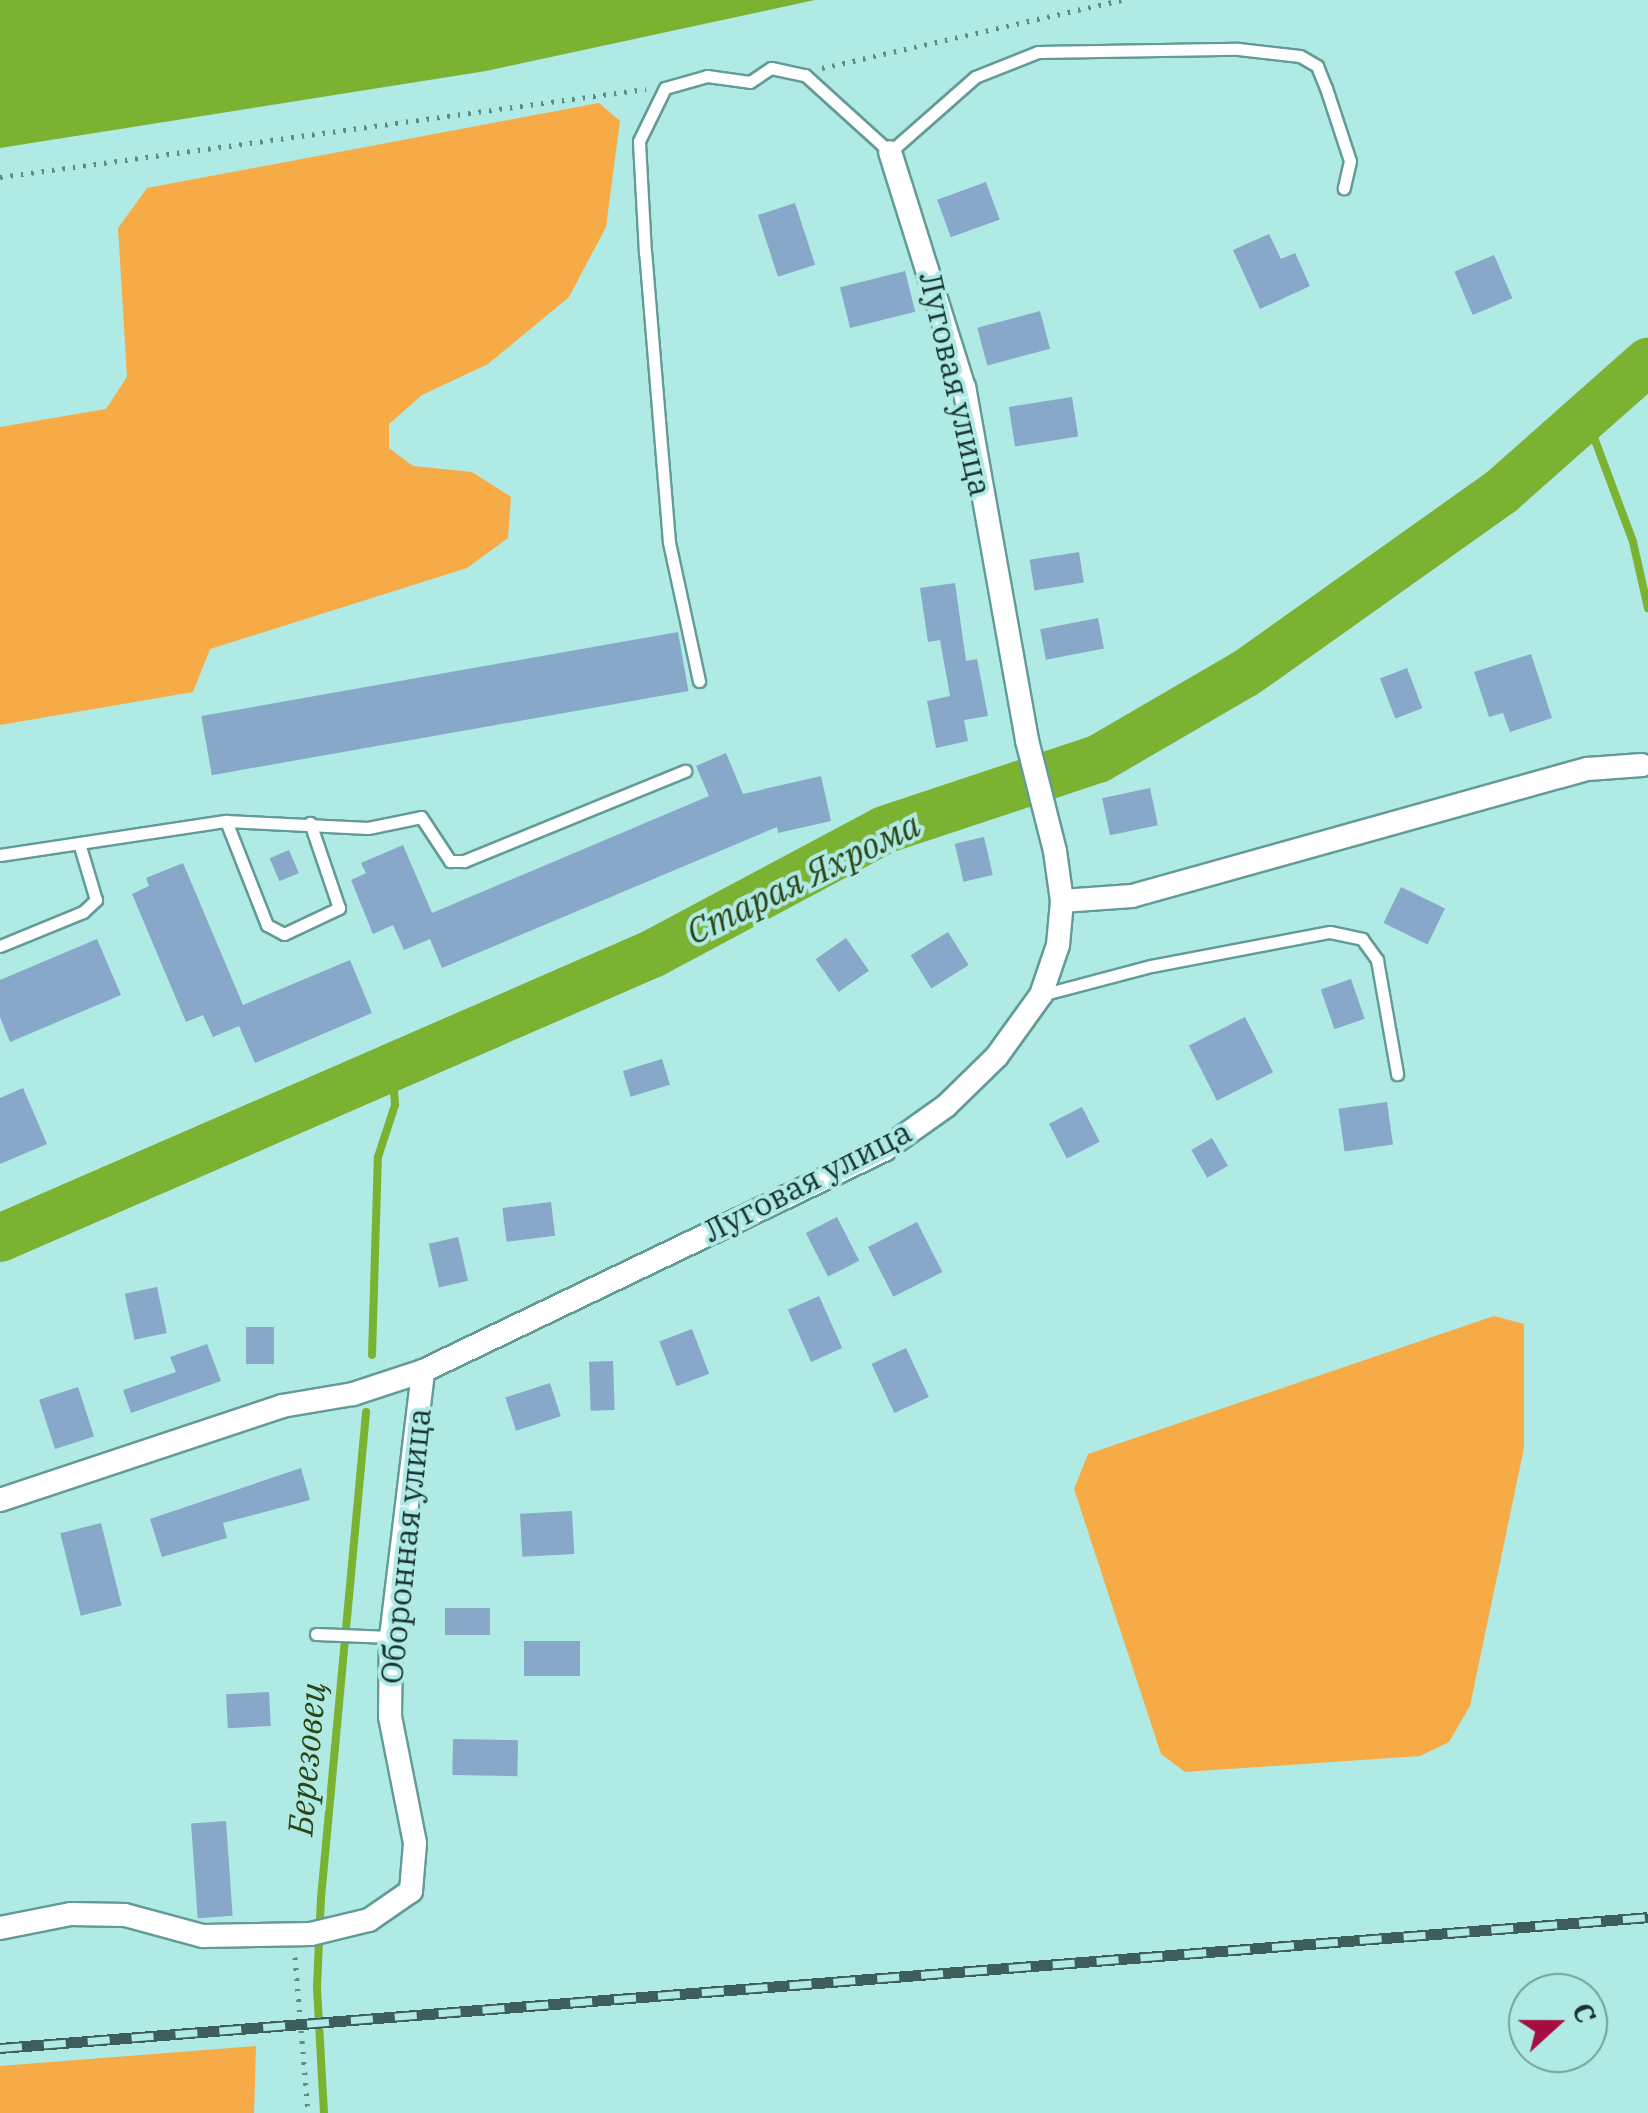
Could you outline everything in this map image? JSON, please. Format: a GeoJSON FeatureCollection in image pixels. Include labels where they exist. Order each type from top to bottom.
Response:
{"type":"FeatureCollection","features":[{"type":"Feature","properties":{"kind":"street","name":"Луговая улица"},"geometry":{"type":"LineString","coordinates":[[0,1500],[282,1406],[353,1394],[423,1370],[884,1150],[946,1106],[996,1056],[1041,995],[1058,945],[1062,901],[1055,852],[1027,740],[964,388],[890,152]]}},
{"type":"Feature","properties":{"kind":"street"},"geometry":{"type":"LineString","coordinates":[[1062,901],[1132,896],[1588,769],[1645,765]]}},
{"type":"Feature","properties":{"kind":"street","name":"Оборонная улица"},"geometry":{"type":"LineString","coordinates":[[0,1928],[71,1914],[124,1915],[203,1936],[313,1934],[392,1910],[411,1892],[415,1843],[390,1717],[391,1638],[423,1370]]}},
{"type":"Feature","properties":{"kind":"lane"},"geometry":{"type":"LineString","coordinates":[[699,681],[669,542],[645,254],[639,141],[665,88],[706,76],[750,82],[772,68],[796,73],[846,106],[890,152],[975,76],[1038,52],[1238,49],[1300,56],[1317,66],[1350,161],[1344,188]]}},
{"type":"Feature","properties":{"kind":"lane"},"geometry":{"type":"LineString","coordinates":[[0,855],[226,820],[368,828],[421,816],[442,853],[464,861],[685,771]]}},
{"type":"Feature","properties":{"kind":"lane"},"geometry":{"type":"LineString","coordinates":[[226,820],[267,925],[284,934],[338,908],[310,823]]}},
{"type":"Feature","properties":{"kind":"lane"},"geometry":{"type":"LineString","coordinates":[[0,946],[83,912],[96,900],[78,843]]}},
{"type":"Feature","properties":{"kind":"lane"},"geometry":{"type":"LineString","coordinates":[[1041,995],[1151,966],[1330,932],[1362,939],[1377,960],[1397,1074]]}},
{"type":"Feature","properties":{"kind":"lane"},"geometry":{"type":"LineString","coordinates":[[316,1634],[332,1640],[391,1638]]}},
{"type":"Feature","properties":{"kind":"path"},"geometry":{"type":"LineString","coordinates":[[796,73],[1121,0]]}},
{"type":"Feature","properties":{"kind":"path"},"geometry":{"type":"LineString","coordinates":[[0,177],[665,88]]}},
{"type":"Feature","properties":{"kind":"path"},"geometry":{"type":"LineString","coordinates":[[308,2113],[293,1970],[313,1934]]}},
{"type":"Feature","properties":{"kind":"shaded area"},"geometry":{"type":"Polygon","coordinates":[[[0,0],[815,0],[486,71],[0,148],[0,0]]]}},
{"type":"Feature","properties":{"kind":"shaded area"},"geometry":{"type":"Polygon","coordinates":[[[599,103],[620,121],[606,227],[569,297],[488,364],[422,395],[389,424],[389,448],[413,466],[472,472],[511,497],[508,538],[467,568],[210,649],[193,692],[0,725],[0,427],[106,409],[127,377],[118,228],[147,188],[599,103]]]}},
{"type":"Feature","properties":{"kind":"shaded area"},"geometry":{"type":"Polygon","coordinates":[[[1494,1316],[1524,1324],[1524,1448],[1470,1706],[1449,1742],[1420,1756],[1185,1772],[1161,1754],[1074,1489],[1088,1454],[1494,1316]]]}},
{"type":"Feature","properties":{"kind":"shaded area"},"geometry":{"type":"Polygon","coordinates":[[[256,2046],[254,2113],[0,2113],[0,2066],[256,2046]]]}},
{"type":"Feature","properties":{"kind":"building"},"geometry":{"type":"Polygon","coordinates":[[[986,182],[1000,220],[951,237],[937,200],[986,182]]]}},
{"type":"Feature","properties":{"kind":"building"},"geometry":{"type":"Polygon","coordinates":[[[795,203],[815,265],[778,277],[758,215],[795,203]]]}},
{"type":"Feature","properties":{"kind":"building"},"geometry":{"type":"Polygon","coordinates":[[[1269,234],[1281,259],[1295,253],[1310,286],[1260,309],[1233,250],[1269,234]]]}},
{"type":"Feature","properties":{"kind":"building"},"geometry":{"type":"Polygon","coordinates":[[[1494,255],[1512,298],[1473,315],[1454,272],[1494,255]]]}},
{"type":"Feature","properties":{"kind":"building"},"geometry":{"type":"Polygon","coordinates":[[[905,271],[915,312],[850,328],[840,287],[905,271]]]}},
{"type":"Feature","properties":{"kind":"building"},"geometry":{"type":"Polygon","coordinates":[[[1040,311],[1050,349],[987,365],[977,328],[1040,311]]]}},
{"type":"Feature","properties":{"kind":"building"},"geometry":{"type":"Polygon","coordinates":[[[1072,397],[1078,437],[1015,447],[1009,407],[1072,397]]]}},
{"type":"Feature","properties":{"kind":"building"},"geometry":{"type":"Polygon","coordinates":[[[1079,552],[1084,583],[1034,590],[1030,560],[1079,552]]]}},
{"type":"Feature","properties":{"kind":"building"},"geometry":{"type":"Polygon","coordinates":[[[955,583],[966,661],[977,659],[988,716],[964,720],[968,741],[936,748],[927,701],[950,696],[940,640],[928,642],[920,588],[955,583]]]}},
{"type":"Feature","properties":{"kind":"building"},"geometry":{"type":"Polygon","coordinates":[[[1098,618],[1104,648],[1046,660],[1040,629],[1098,618]]]}},
{"type":"Feature","properties":{"kind":"building"},"geometry":{"type":"Polygon","coordinates":[[[678,632],[688,691],[212,775],[201,716],[678,632]]]}},
{"type":"Feature","properties":{"kind":"building"},"geometry":{"type":"Polygon","coordinates":[[[1531,654],[1552,718],[1510,732],[1503,713],[1489,717],[1474,672],[1531,654]]]}},
{"type":"Feature","properties":{"kind":"building"},"geometry":{"type":"Polygon","coordinates":[[[1407,668],[1422,708],[1395,719],[1380,678],[1407,668]]]}},
{"type":"Feature","properties":{"kind":"building"},"geometry":{"type":"Polygon","coordinates":[[[726,753],[743,794],[821,776],[831,821],[778,833],[777,827],[442,968],[430,939],[404,950],[393,925],[373,934],[351,880],[366,873],[361,863],[403,845],[432,913],[709,796],[696,766],[726,753]]]}},
{"type":"Feature","properties":{"kind":"building"},"geometry":{"type":"Polygon","coordinates":[[[1150,788],[1158,825],[1110,835],[1102,798],[1150,788]]]}},
{"type":"Feature","properties":{"kind":"building"},"geometry":{"type":"Polygon","coordinates":[[[984,837],[993,875],[964,882],[955,844],[984,837]]]}},
{"type":"Feature","properties":{"kind":"building"},"geometry":{"type":"Polygon","coordinates":[[[289,850],[299,873],[279,881],[270,858],[289,850]]]}},
{"type":"Feature","properties":{"kind":"building"},"geometry":{"type":"Polygon","coordinates":[[[183,863],[243,1005],[350,960],[372,1013],[255,1063],[239,1026],[213,1037],[203,1015],[186,1022],[132,894],[149,886],[146,878],[183,863]]]}},
{"type":"Feature","properties":{"kind":"building"},"geometry":{"type":"Polygon","coordinates":[[[1401,887],[1445,908],[1428,944],[1383,923],[1401,887]]]}},
{"type":"Feature","properties":{"kind":"building"},"geometry":{"type":"Polygon","coordinates":[[[948,932],[969,965],[931,988],[911,955],[948,932]]]}},
{"type":"Feature","properties":{"kind":"building"},"geometry":{"type":"Polygon","coordinates":[[[846,938],[869,971],[839,992],[816,959],[846,938]]]}},
{"type":"Feature","properties":{"kind":"building"},"geometry":{"type":"Polygon","coordinates":[[[97,939],[121,995],[10,1042],[0,1017],[0,980],[97,939]]]}},
{"type":"Feature","properties":{"kind":"building"},"geometry":{"type":"Polygon","coordinates":[[[1351,979],[1365,1019],[1334,1029],[1321,989],[1351,979]]]}},
{"type":"Feature","properties":{"kind":"building"},"geometry":{"type":"Polygon","coordinates":[[[1245,1017],[1273,1072],[1217,1101],[1189,1046],[1245,1017]]]}},
{"type":"Feature","properties":{"kind":"building"},"geometry":{"type":"Polygon","coordinates":[[[662,1059],[670,1085],[631,1097],[623,1071],[662,1059]]]}},
{"type":"Feature","properties":{"kind":"building"},"geometry":{"type":"Polygon","coordinates":[[[23,1088],[47,1144],[0,1164],[0,1098],[23,1088]]]}},
{"type":"Feature","properties":{"kind":"building"},"geometry":{"type":"Polygon","coordinates":[[[1387,1102],[1393,1145],[1344,1151],[1338,1109],[1387,1102]]]}},
{"type":"Feature","properties":{"kind":"building"},"geometry":{"type":"Polygon","coordinates":[[[1082,1107],[1100,1142],[1067,1159],[1049,1124],[1082,1107]]]}},
{"type":"Feature","properties":{"kind":"building"},"geometry":{"type":"Polygon","coordinates":[[[1212,1138],[1228,1166],[1207,1178],[1191,1150],[1212,1138]]]}},
{"type":"Feature","properties":{"kind":"building"},"geometry":{"type":"Polygon","coordinates":[[[551,1202],[555,1236],[507,1242],[502,1208],[551,1202]]]}},
{"type":"Feature","properties":{"kind":"building"},"geometry":{"type":"Polygon","coordinates":[[[837,1217],[859,1261],[828,1277],[806,1233],[837,1217]]]}},
{"type":"Feature","properties":{"kind":"building"},"geometry":{"type":"Polygon","coordinates":[[[917,1222],[942,1272],[893,1297],[868,1247],[917,1222]]]}},
{"type":"Feature","properties":{"kind":"building"},"geometry":{"type":"Polygon","coordinates":[[[458,1237],[468,1281],[439,1288],[429,1244],[458,1237]]]}},
{"type":"Feature","properties":{"kind":"building"},"geometry":{"type":"Polygon","coordinates":[[[157,1287],[167,1333],[134,1340],[125,1294],[157,1287]]]}},
{"type":"Feature","properties":{"kind":"building"},"geometry":{"type":"Polygon","coordinates":[[[819,1296],[842,1348],[811,1362],[788,1310],[819,1296]]]}},
{"type":"Feature","properties":{"kind":"building"},"geometry":{"type":"Polygon","coordinates":[[[246,1327],[274,1327],[274,1364],[246,1364],[246,1327]]]}},
{"type":"Feature","properties":{"kind":"building"},"geometry":{"type":"Polygon","coordinates":[[[692,1329],[709,1374],[677,1386],[659,1342],[692,1329]]]}},
{"type":"Feature","properties":{"kind":"building"},"geometry":{"type":"Polygon","coordinates":[[[207,1344],[221,1381],[131,1413],[123,1390],[176,1372],[170,1357],[207,1344]]]}},
{"type":"Feature","properties":{"kind":"building"},"geometry":{"type":"Polygon","coordinates":[[[906,1348],[929,1397],[894,1413],[872,1364],[906,1348]]]}},
{"type":"Feature","properties":{"kind":"building"},"geometry":{"type":"Polygon","coordinates":[[[613,1361],[615,1410],[591,1411],[589,1362],[613,1361]]]}},
{"type":"Feature","properties":{"kind":"building"},"geometry":{"type":"Polygon","coordinates":[[[550,1383],[561,1416],[516,1431],[505,1398],[550,1383]]]}},
{"type":"Feature","properties":{"kind":"building"},"geometry":{"type":"Polygon","coordinates":[[[78,1387],[94,1436],[55,1449],[39,1400],[78,1387]]]}},
{"type":"Feature","properties":{"kind":"building"},"geometry":{"type":"Polygon","coordinates":[[[301,1468],[310,1500],[223,1523],[227,1538],[162,1557],[150,1519],[301,1468]]]}},
{"type":"Feature","properties":{"kind":"building"},"geometry":{"type":"Polygon","coordinates":[[[572,1511],[574,1554],[522,1557],[520,1514],[572,1511]]]}},
{"type":"Feature","properties":{"kind":"building"},"geometry":{"type":"Polygon","coordinates":[[[101,1523],[122,1605],[81,1616],[60,1533],[101,1523]]]}},
{"type":"Feature","properties":{"kind":"building"},"geometry":{"type":"Polygon","coordinates":[[[445,1608],[490,1608],[490,1635],[445,1635],[445,1608]]]}},
{"type":"Feature","properties":{"kind":"building"},"geometry":{"type":"Polygon","coordinates":[[[524,1641],[580,1641],[580,1676],[524,1676],[524,1641]]]}},
{"type":"Feature","properties":{"kind":"building"},"geometry":{"type":"Polygon","coordinates":[[[269,1692],[271,1726],[228,1728],[226,1694],[269,1692]]]}},
{"type":"Feature","properties":{"kind":"building"},"geometry":{"type":"Polygon","coordinates":[[[453,1739],[518,1740],[517,1776],[452,1775],[453,1739]]]}},
{"type":"Feature","properties":{"kind":"building"},"geometry":{"type":"Polygon","coordinates":[[[226,1821],[233,1916],[198,1918],[191,1823],[226,1821]]]}},
{"type":"Feature","properties":{"kind":"waterway","name":"Старая Яхрома"},"geometry":{"type":"LineString","coordinates":[[0,1238],[652,954],[884,830],[1098,759],[1246,673],[1502,491],[1648,362]]}},
{"type":"Feature","properties":{"kind":"waterway"},"geometry":{"type":"LineString","coordinates":[[1586,416],[1633,542],[1648,608]]}},
{"type":"Feature","properties":{"kind":"waterway","name":"Березовец"},"geometry":{"type":"LineString","coordinates":[[372,1355],[378,1157],[395,1105],[394,1092],[379,1077]]}},
{"type":"Feature","properties":{"kind":"waterway","name":"Березовец"},"geometry":{"type":"LineString","coordinates":[[324,2113],[317,1986],[321,1898],[366,1412]]}},
{"type":"Feature","properties":{"kind":"railway"},"geometry":{"type":"LineString","coordinates":[[0,2048],[1648,1917]]}}]}
